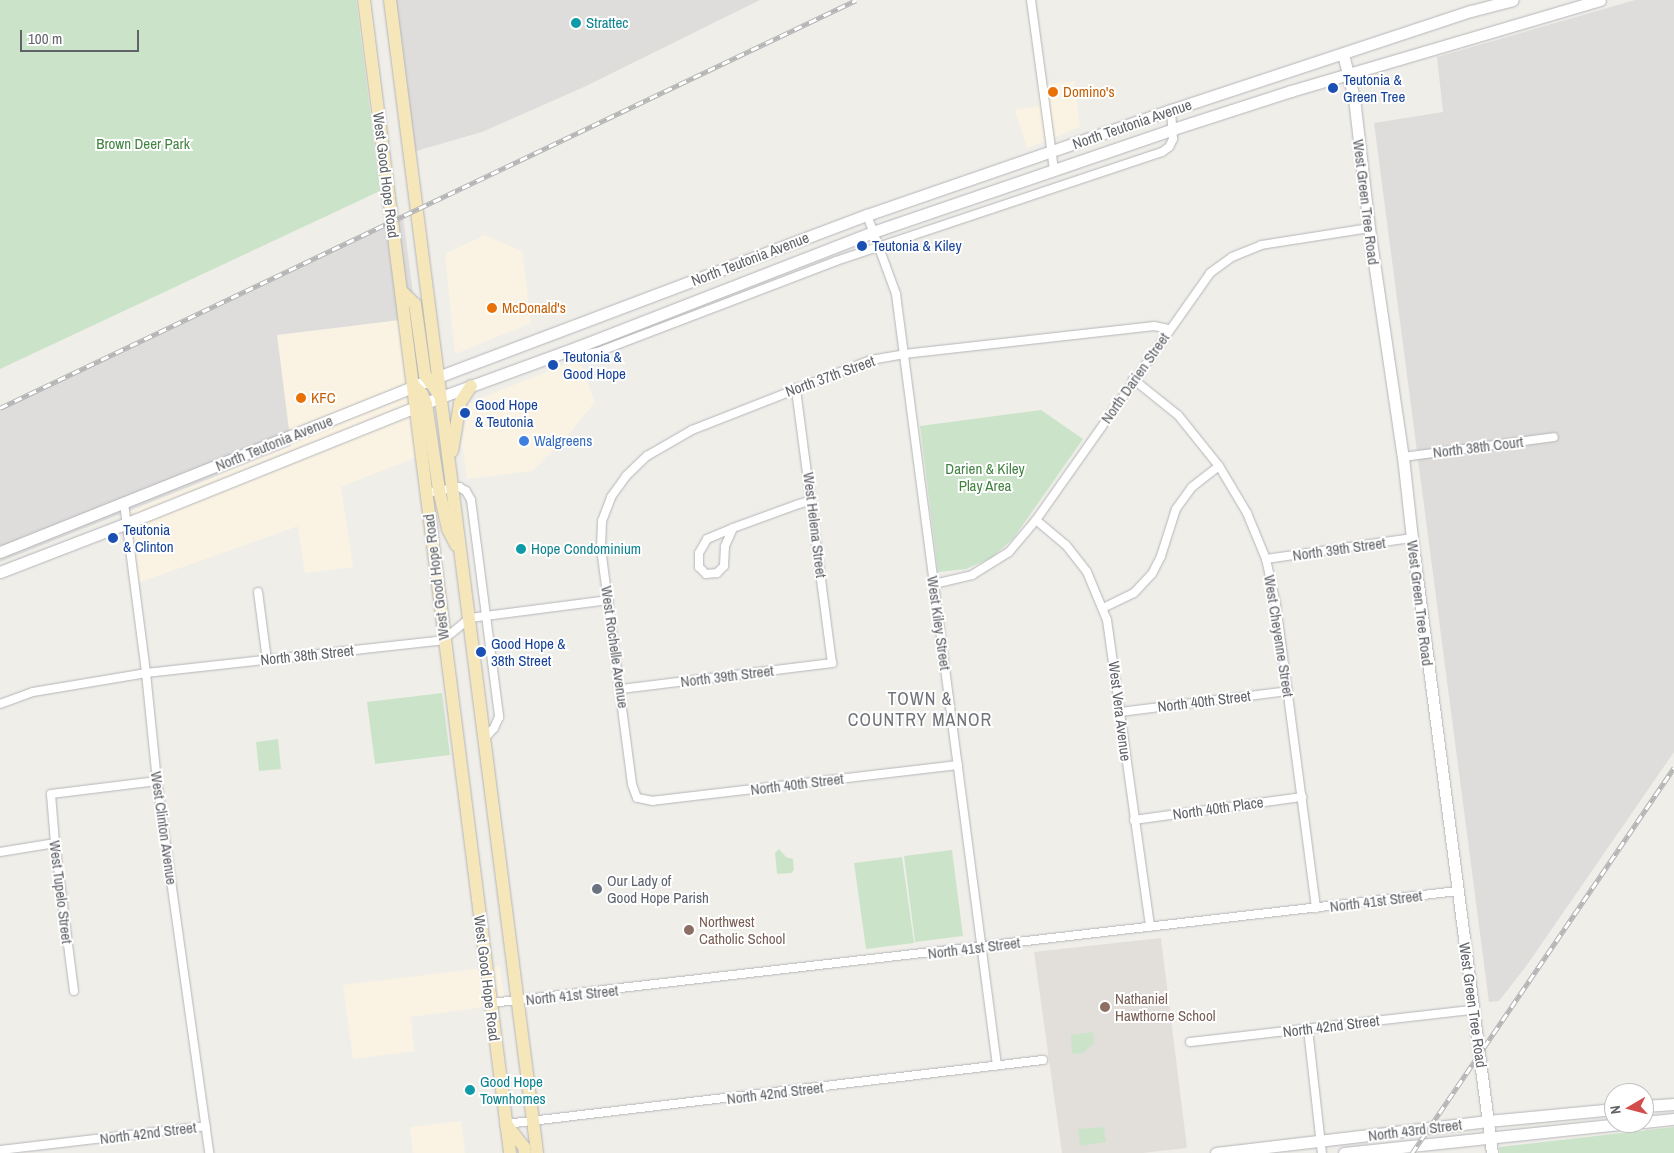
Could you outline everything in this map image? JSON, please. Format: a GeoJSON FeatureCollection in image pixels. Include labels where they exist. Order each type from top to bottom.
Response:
{"type":"FeatureCollection","features":[{"type":"Feature","properties":{"kind":"main road","name":"West Good Hope Road"},"geometry":{"type":"LineString","coordinates":[[364,0],[414,386]]}},
{"type":"Feature","properties":{"kind":"main road","name":"West Good Hope Road"},"geometry":{"type":"LineString","coordinates":[[390,0],[433,379]]}},
{"type":"Feature","properties":{"kind":"main road","name":"North Teutonia Avenue"},"geometry":{"type":"LineString","coordinates":[[0,552],[414,386],[867,215],[1171,110],[1471,11],[1513,0]]}},
{"type":"Feature","properties":{"kind":"main road","name":"North Teutonia Avenue"},"geometry":{"type":"LineString","coordinates":[[0,572],[127,524],[441,397],[580,351],[873,232],[1173,129],[1349,73],[1600,0]]}},
{"type":"Feature","properties":{"kind":"main road","name":"West Green Tree Road"},"geometry":{"type":"LineString","coordinates":[[1343,54],[1354,98],[1369,228],[1403,457],[1492,1153]]}},
{"type":"Feature","properties":{"kind":"main road"},"geometry":{"type":"LineString","coordinates":[[402,292],[415,304],[424,368],[433,379],[441,397]]}},
{"type":"Feature","properties":{"kind":"main road"},"geometry":{"type":"LineString","coordinates":[[414,386],[422,394],[421,406],[432,492],[462,556]]}},
{"type":"Feature","properties":{"kind":"main road"},"geometry":{"type":"LineString","coordinates":[[450,465],[460,403],[471,386]]}},
{"type":"Feature","properties":{"kind":"main road","name":"West Good Hope Road"},"geometry":{"type":"LineString","coordinates":[[441,397],[450,465],[458,488],[462,556],[537,1153]]}},
{"type":"Feature","properties":{"kind":"main road","name":"West Good Hope Road"},"geometry":{"type":"LineString","coordinates":[[432,492],[443,640],[510,1153]]}},
{"type":"Feature","properties":{"kind":"main road"},"geometry":{"type":"LineString","coordinates":[[1654,1105],[1674,1104]]}},
{"type":"Feature","properties":{"kind":"main road","name":"North 43rd Street"},"geometry":{"type":"LineString","coordinates":[[1216,1153],[1488,1121],[1604,1110]]}},
{"type":"Feature","properties":{"kind":"main road"},"geometry":{"type":"LineString","coordinates":[[1654,1121],[1674,1119]]}},
{"type":"Feature","properties":{"kind":"main road"},"geometry":{"type":"LineString","coordinates":[[506,1124],[524,1147],[525,1153]]}},
{"type":"Feature","properties":{"kind":"main road","name":"North 43rd Street"},"geometry":{"type":"LineString","coordinates":[[1344,1153],[1604,1125]]}},
{"type":"Feature","properties":{"kind":"street"},"geometry":{"type":"LineString","coordinates":[[1031,0],[1054,170]]}},
{"type":"Feature","properties":{"kind":"street"},"geometry":{"type":"LineString","coordinates":[[1171,110],[1173,129]]}},
{"type":"Feature","properties":{"kind":"street","name":"North Teutonia Avenue"},"geometry":{"type":"LineString","coordinates":[[580,351],[598,352],[878,246],[1162,152],[1169,147],[1173,129]]}},
{"type":"Feature","properties":{"kind":"street","name":"West Kiley Street"},"geometry":{"type":"LineString","coordinates":[[867,215],[896,294],[997,1065]]}},
{"type":"Feature","properties":{"kind":"street","name":"North Darien Street"},"geometry":{"type":"LineString","coordinates":[[934,584],[972,575],[1009,552],[1036,520],[1133,379],[1210,273],[1232,257],[1261,245],[1369,228]]}},
{"type":"Feature","properties":{"kind":"street","name":"North 37th Street"},"geometry":{"type":"LineString","coordinates":[[611,497],[626,476],[649,455],[692,430],[871,360],[904,354],[1154,326],[1169,329]]}},
{"type":"Feature","properties":{"kind":"street","name":"West Cheyenne Street"},"geometry":{"type":"LineString","coordinates":[[1133,379],[1178,415],[1219,466],[1247,513],[1266,559],[1276,604],[1316,908]]}},
{"type":"Feature","properties":{"kind":"street","name":"West Helena Street"},"geometry":{"type":"LineString","coordinates":[[796,388],[832,663]]}},
{"type":"Feature","properties":{"kind":"street","name":"North 38th Court"},"geometry":{"type":"LineString","coordinates":[[1403,457],[1554,437]]}},
{"type":"Feature","properties":{"kind":"street"},"geometry":{"type":"LineString","coordinates":[[1103,608],[1134,592],[1152,574],[1161,556],[1176,509],[1192,487],[1219,466]]}},
{"type":"Feature","properties":{"kind":"street"},"geometry":{"type":"LineString","coordinates":[[432,492],[458,488]]}},
{"type":"Feature","properties":{"kind":"street","name":"West Good Hope Road"},"geometry":{"type":"LineString","coordinates":[[458,488],[471,500],[498,717],[494,728],[485,738]]}},
{"type":"Feature","properties":{"kind":"street","name":"West Rochelle Avenue"},"geometry":{"type":"LineString","coordinates":[[611,497],[602,521],[601,549],[621,689],[632,784],[637,798]]}},
{"type":"Feature","properties":{"kind":"street"},"geometry":{"type":"LineString","coordinates":[[733,528],[725,546],[724,566],[717,573],[706,574],[699,566],[699,553],[707,539],[733,528],[812,500]]}},
{"type":"Feature","properties":{"kind":"street","name":"West Clinton Avenue"},"geometry":{"type":"LineString","coordinates":[[124,503],[146,673],[157,781],[209,1153]]}},
{"type":"Feature","properties":{"kind":"street","name":"West Vera Avenue"},"geometry":{"type":"LineString","coordinates":[[1036,520],[1066,545],[1087,572],[1103,608],[1111,641],[1150,927]]}},
{"type":"Feature","properties":{"kind":"street","name":"North 39th Street"},"geometry":{"type":"LineString","coordinates":[[1266,559],[1412,538]]}},
{"type":"Feature","properties":{"kind":"street"},"geometry":{"type":"LineString","coordinates":[[258,592],[267,660]]}},
{"type":"Feature","properties":{"kind":"street"},"geometry":{"type":"LineString","coordinates":[[443,640],[470,618],[609,600]]}},
{"type":"Feature","properties":{"kind":"street","name":"North 38th Street"},"geometry":{"type":"LineString","coordinates":[[0,704],[33,692],[146,673],[443,640]]}},
{"type":"Feature","properties":{"kind":"street","name":"North 39th Street"},"geometry":{"type":"LineString","coordinates":[[621,689],[832,663]]}},
{"type":"Feature","properties":{"kind":"street","name":"North 40th Street"},"geometry":{"type":"LineString","coordinates":[[1120,712],[1288,690]]}},
{"type":"Feature","properties":{"kind":"street","name":"North 40th Street"},"geometry":{"type":"LineString","coordinates":[[637,798],[654,801],[958,765]]}},
{"type":"Feature","properties":{"kind":"street","name":"West Tupelo Street"},"geometry":{"type":"LineString","coordinates":[[74,991],[55,843],[51,794],[157,781]]}},
{"type":"Feature","properties":{"kind":"street","name":"North 40th Place"},"geometry":{"type":"LineString","coordinates":[[1134,820],[1302,797]]}},
{"type":"Feature","properties":{"kind":"street"},"geometry":{"type":"LineString","coordinates":[[0,852],[55,843]]}},
{"type":"Feature","properties":{"kind":"street","name":"North 41st Street"},"geometry":{"type":"LineString","coordinates":[[490,1003],[1457,891]]}},
{"type":"Feature","properties":{"kind":"street","name":"North 42nd Street"},"geometry":{"type":"LineString","coordinates":[[1190,1042],[1473,1010]]}},
{"type":"Feature","properties":{"kind":"street"},"geometry":{"type":"LineString","coordinates":[[1308,1029],[1322,1153]]}},
{"type":"Feature","properties":{"kind":"street","name":"North 42nd Street"},"geometry":{"type":"LineString","coordinates":[[506,1124],[1043,1060]]}},
{"type":"Feature","properties":{"kind":"street","name":"North 42nd Street"},"geometry":{"type":"LineString","coordinates":[[0,1150],[206,1126]]}},
{"type":"Feature","properties":{"kind":"shaded area"},"geometry":{"type":"Polygon","coordinates":[[[390,0],[760,0],[584,87],[482,132],[409,153],[390,0]]]}},
{"type":"Feature","properties":{"kind":"shaded area"},"geometry":{"type":"Polygon","coordinates":[[[1635,0],[1674,0],[1674,752],[1527,965],[1499,1001],[1489,1002],[1374,123],[1443,112],[1437,57],[1635,0]]]}},
{"type":"Feature","properties":{"kind":"shaded area"},"geometry":{"type":"Polygon","coordinates":[[[1074,81],[1080,127],[1027,148],[1015,110],[1039,106],[1037,85],[1074,81]]]}},
{"type":"Feature","properties":{"kind":"shaded area"},"geometry":{"type":"Polygon","coordinates":[[[403,216],[416,318],[277,335],[291,446],[0,562],[0,408],[403,216]]]}},
{"type":"Feature","properties":{"kind":"shaded area"},"geometry":{"type":"Polygon","coordinates":[[[485,235],[522,251],[531,323],[455,354],[445,254],[485,235]]]}},
{"type":"Feature","properties":{"kind":"shaded area"},"geometry":{"type":"Polygon","coordinates":[[[416,318],[434,450],[341,487],[353,567],[305,573],[298,526],[135,584],[125,514],[291,446],[277,335],[416,318]]]}},
{"type":"Feature","properties":{"kind":"shaded area"},"geometry":{"type":"Polygon","coordinates":[[[579,359],[595,402],[563,441],[532,471],[467,479],[462,443],[468,403],[579,359]]]}},
{"type":"Feature","properties":{"kind":"shaded area","name":"Nathaniel Hawthorne School"},"geometry":{"type":"Polygon","coordinates":[[[1161,938],[1187,1148],[1143,1153],[1062,1153],[1034,952],[1161,938]]]}},
{"type":"Feature","properties":{"kind":"shaded area"},"geometry":{"type":"Polygon","coordinates":[[[500,966],[505,1004],[411,1017],[414,1051],[353,1059],[343,985],[500,966]]]}},
{"type":"Feature","properties":{"kind":"shaded area"},"geometry":{"type":"Polygon","coordinates":[[[461,1121],[465,1153],[413,1153],[410,1127],[461,1121]]]}},
{"type":"Feature","properties":{"kind":"green space","name":"Brown Deer Park"},"geometry":{"type":"Polygon","coordinates":[[[0,0],[356,0],[380,191],[0,369],[0,0]]]}},
{"type":"Feature","properties":{"kind":"green space","name":"Darien & Kiley Play Area"},"geometry":{"type":"Polygon","coordinates":[[[1041,410],[1083,439],[1013,539],[991,558],[966,569],[938,572],[920,426],[1041,410]]]}},
{"type":"Feature","properties":{"kind":"green space"},"geometry":{"type":"Polygon","coordinates":[[[442,693],[450,755],[375,764],[367,702],[442,693]]]}},
{"type":"Feature","properties":{"kind":"green space"},"geometry":{"type":"Polygon","coordinates":[[[278,739],[281,769],[259,771],[256,742],[278,739]]]}},
{"type":"Feature","properties":{"kind":"green space"},"geometry":{"type":"Polygon","coordinates":[[[779,849],[786,857],[793,859],[794,870],[791,873],[777,874],[775,853],[779,849]]]}},
{"type":"Feature","properties":{"kind":"green space"},"geometry":{"type":"Polygon","coordinates":[[[952,850],[963,936],[915,942],[904,856],[952,850]]]}},
{"type":"Feature","properties":{"kind":"green space"},"geometry":{"type":"Polygon","coordinates":[[[902,857],[914,943],[866,949],[854,863],[902,857]]]}},
{"type":"Feature","properties":{"kind":"green space"},"geometry":{"type":"Polygon","coordinates":[[[1093,1032],[1094,1043],[1083,1053],[1072,1054],[1071,1035],[1093,1032]]]}},
{"type":"Feature","properties":{"kind":"green space"},"geometry":{"type":"Polygon","coordinates":[[[1104,1127],[1106,1142],[1080,1146],[1078,1129],[1104,1127]]]}},
{"type":"Feature","properties":{"kind":"green space"},"geometry":{"type":"Polygon","coordinates":[[[1674,1127],[1674,1153],[1500,1153],[1499,1147],[1622,1133],[1654,1133],[1654,1129],[1674,1127]]]}},
{"type":"Feature","properties":{"kind":"railway"},"geometry":{"type":"LineString","coordinates":[[0,408],[856,0]]}},
{"type":"Feature","properties":{"kind":"railway"},"geometry":{"type":"LineString","coordinates":[[1412,1153],[1674,768]]}},
{"type":"Feature","properties":{"kind":"place","name":"Strattec"},"geometry":{"type":"Point","coordinates":[576,23]}},
{"type":"Feature","properties":{"kind":"place","name":"Teutonia & Green Tree"},"geometry":{"type":"Point","coordinates":[1333,88]}},
{"type":"Feature","properties":{"kind":"place","name":"Domino's"},"geometry":{"type":"Point","coordinates":[1053,92]}},
{"type":"Feature","properties":{"kind":"place","name":"Teutonia & Kiley"},"geometry":{"type":"Point","coordinates":[862,246]}},
{"type":"Feature","properties":{"kind":"place","name":"McDonald's"},"geometry":{"type":"Point","coordinates":[492,308]}},
{"type":"Feature","properties":{"kind":"place","name":"Teutonia & Good Hope"},"geometry":{"type":"Point","coordinates":[553,365]}},
{"type":"Feature","properties":{"kind":"place","name":"KFC"},"geometry":{"type":"Point","coordinates":[301,398]}},
{"type":"Feature","properties":{"kind":"place","name":"Good Hope & Teutonia"},"geometry":{"type":"Point","coordinates":[465,413]}},
{"type":"Feature","properties":{"kind":"place","name":"Walgreens"},"geometry":{"type":"Point","coordinates":[524,441]}},
{"type":"Feature","properties":{"kind":"place","name":"Teutonia & Clinton"},"geometry":{"type":"Point","coordinates":[113,538]}},
{"type":"Feature","properties":{"kind":"place","name":"Hope Condominium"},"geometry":{"type":"Point","coordinates":[521,549]}},
{"type":"Feature","properties":{"kind":"place","name":"Good Hope & 38th Street"},"geometry":{"type":"Point","coordinates":[481,652]}},
{"type":"Feature","properties":{"kind":"place","name":"Our Lady of Good Hope Parish"},"geometry":{"type":"Point","coordinates":[597,889]}},
{"type":"Feature","properties":{"kind":"place","name":"Northwest Catholic School"},"geometry":{"type":"Point","coordinates":[689,930]}},
{"type":"Feature","properties":{"kind":"place","name":"Nathaniel Hawthorne School"},"geometry":{"type":"Point","coordinates":[1105,1007]}},
{"type":"Feature","properties":{"kind":"place","name":"Good Hope Townhomes"},"geometry":{"type":"Point","coordinates":[470,1090]}},
{"type":"Feature","properties":{"kind":"district","name":"TOWN & COUNTRY MANOR"},"geometry":{"type":"Point","coordinates":[920,710]}}]}
